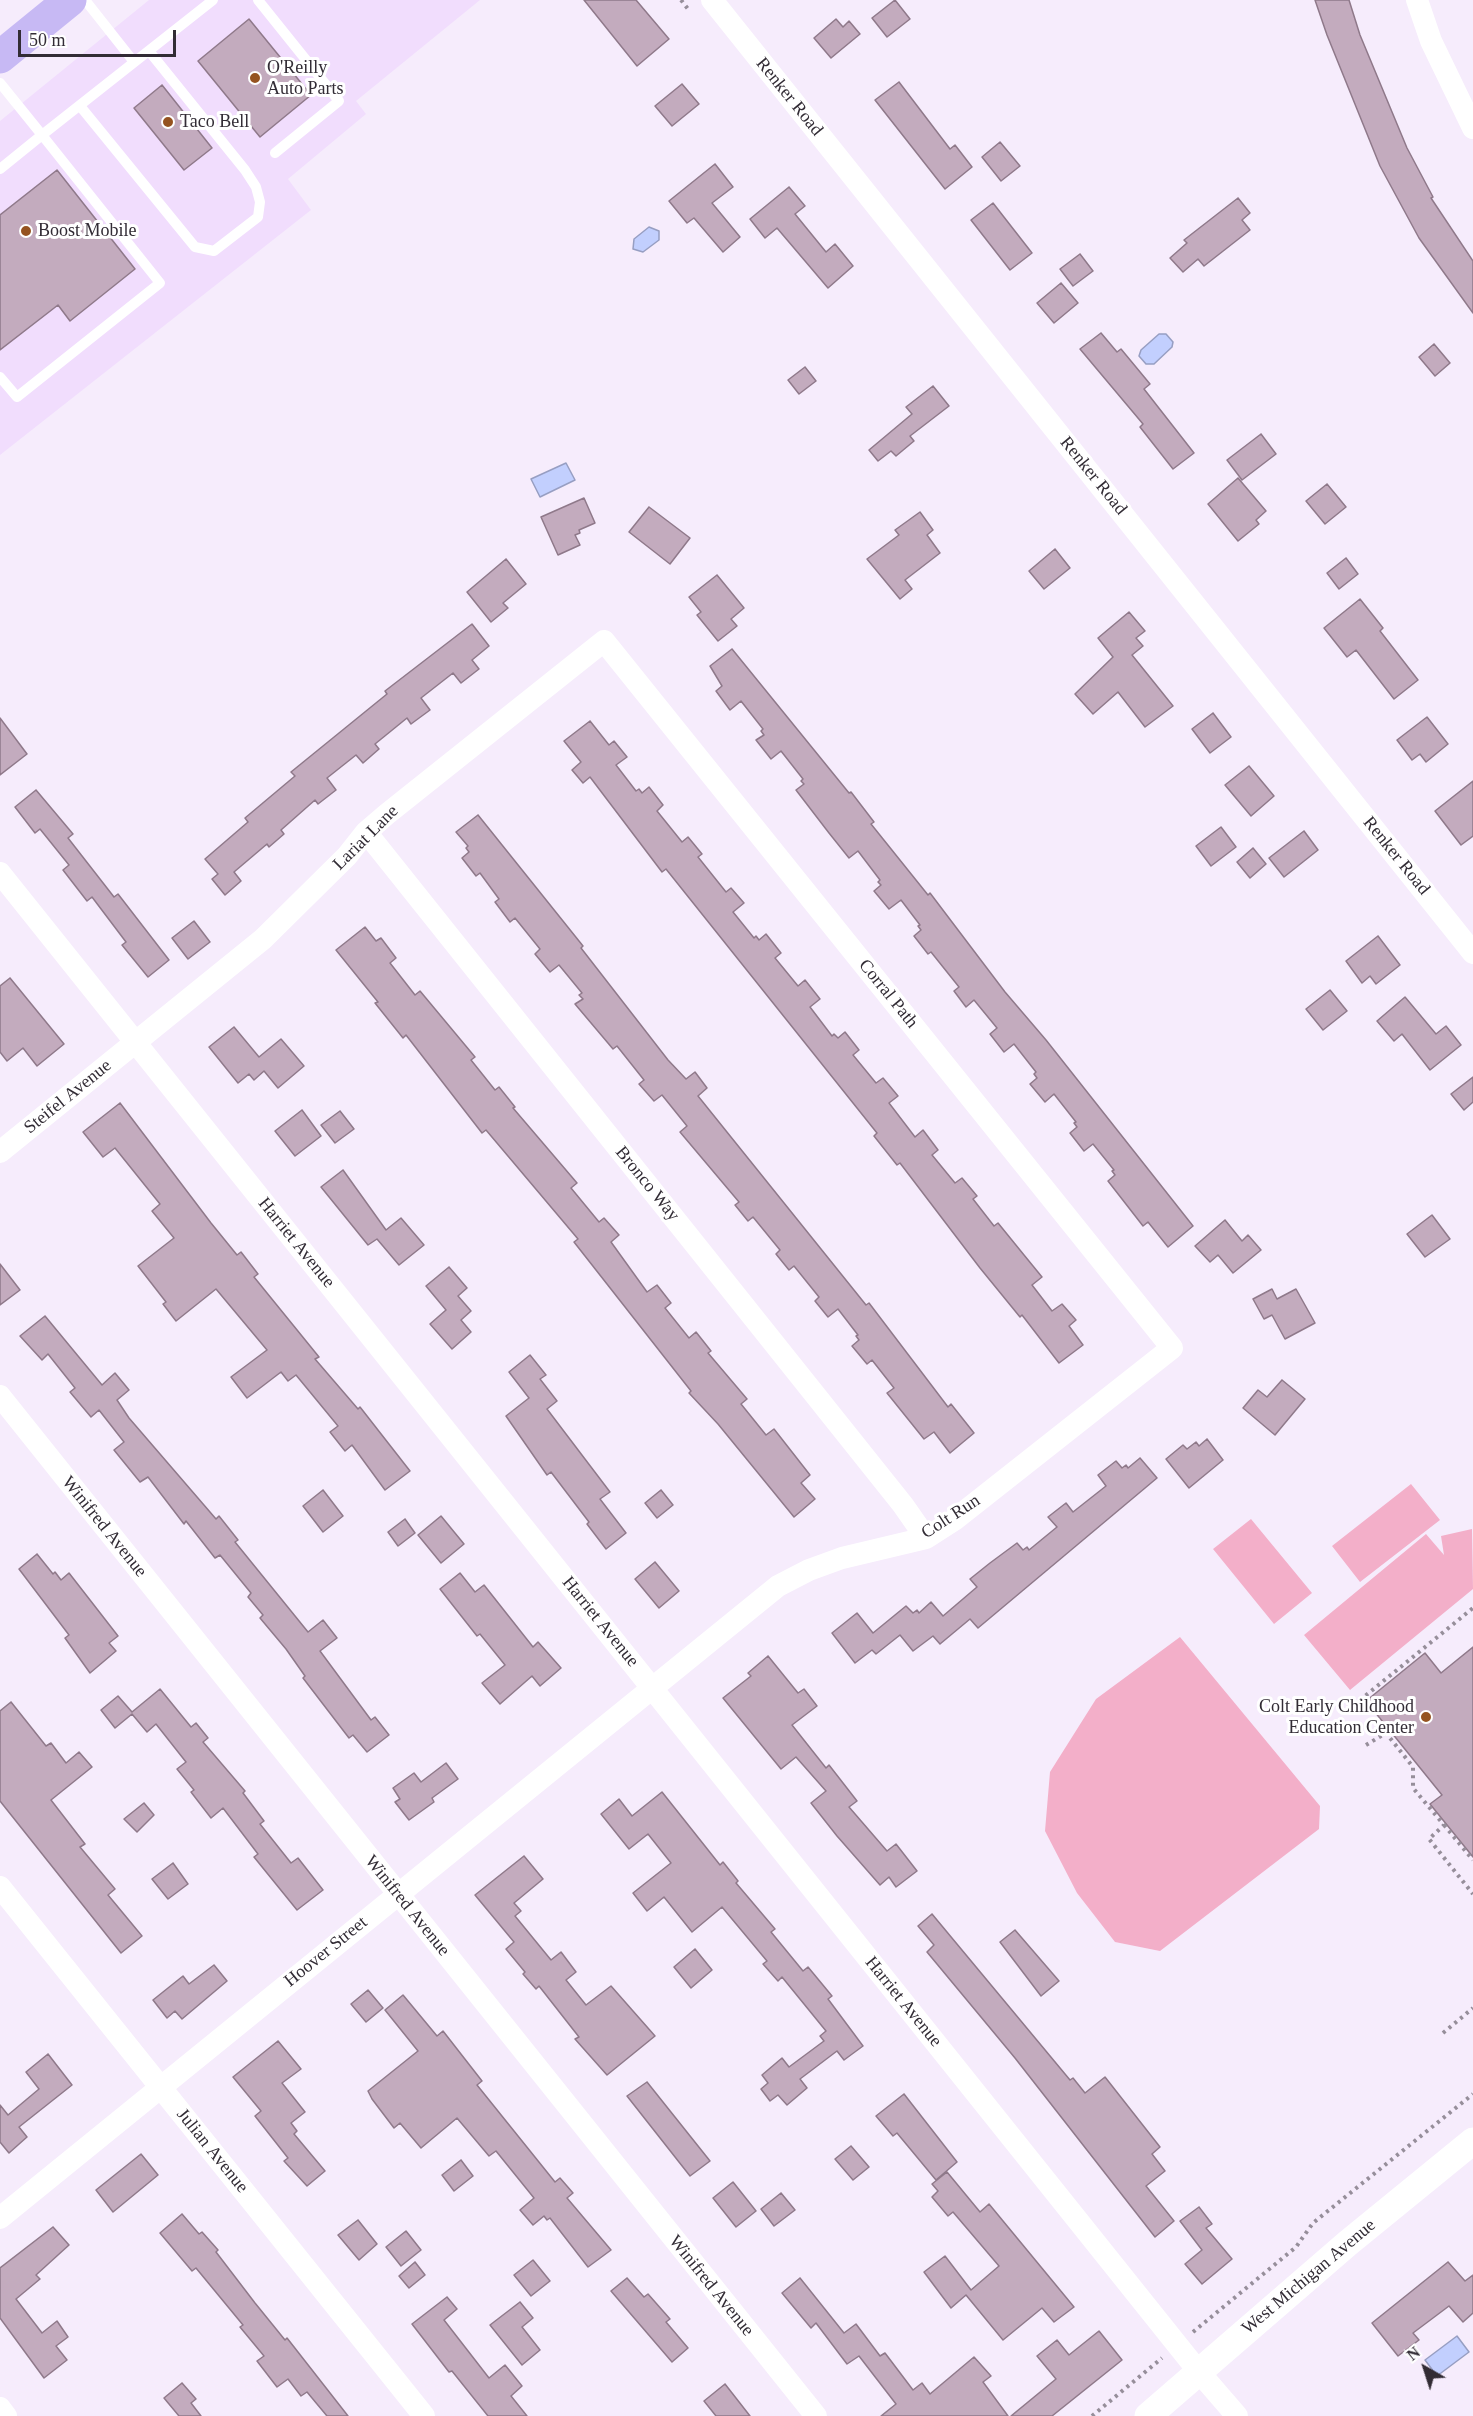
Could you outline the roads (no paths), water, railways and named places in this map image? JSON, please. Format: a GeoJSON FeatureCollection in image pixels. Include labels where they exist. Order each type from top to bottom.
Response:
{"type":"FeatureCollection","features":[{"type":"Feature","properties":{"kind":"main road"},"geometry":{"type":"LineString","coordinates":[[0,57],[70,0]]}},
{"type":"Feature","properties":{"kind":"street","name":"Renker Road"},"geometry":{"type":"LineString","coordinates":[[712,0],[1473,952]]}},
{"type":"Feature","properties":{"kind":"street"},"geometry":{"type":"LineString","coordinates":[[1417,0],[1431,41],[1473,128]]}},
{"type":"Feature","properties":{"kind":"street","name":"Lariat Lane"},"geometry":{"type":"LineString","coordinates":[[135,1043],[263,939],[347,856],[366,832],[604,641]]}},
{"type":"Feature","properties":{"kind":"street","name":"Corral Path"},"geometry":{"type":"LineString","coordinates":[[604,641],[1172,1348]]}},
{"type":"Feature","properties":{"kind":"street","name":"Bronco Way"},"geometry":{"type":"LineString","coordinates":[[366,832],[895,1495],[926,1538]]}},
{"type":"Feature","properties":{"kind":"street","name":"Harriet Avenue"},"geometry":{"type":"LineString","coordinates":[[0,873],[1199,2372],[1237,2416]]}},
{"type":"Feature","properties":{"kind":"street","name":"Steifel Avenue"},"geometry":{"type":"LineString","coordinates":[[0,1152],[135,1043]]}},
{"type":"Feature","properties":{"kind":"street","name":"Colt Run"},"geometry":{"type":"LineString","coordinates":[[652,1688],[778,1586],[809,1570],[842,1558],[926,1538],[954,1520],[1172,1348]]}},
{"type":"Feature","properties":{"kind":"street","name":"Winifred Avenue"},"geometry":{"type":"LineString","coordinates":[[0,1396],[816,2416]]}},
{"type":"Feature","properties":{"kind":"street","name":"Hoover Street"},"geometry":{"type":"LineString","coordinates":[[0,2218],[652,1688]]}},
{"type":"Feature","properties":{"kind":"street","name":"Julian Avenue"},"geometry":{"type":"LineString","coordinates":[[0,1887],[424,2416]]}},
{"type":"Feature","properties":{"kind":"street","name":"West Michigan Avenue"},"geometry":{"type":"LineString","coordinates":[[1148,2416],[1348,2243],[1471,2147]]}},
{"type":"Feature","properties":{"kind":"street"},"geometry":{"type":"LineString","coordinates":[[0,2408],[6,2416]]}},
{"type":"Feature","properties":{"kind":"lane"},"geometry":{"type":"LineString","coordinates":[[85,0],[135,62]]}},
{"type":"Feature","properties":{"kind":"lane"},"geometry":{"type":"LineString","coordinates":[[0,169],[213,0]]}},
{"type":"Feature","properties":{"kind":"lane"},"geometry":{"type":"LineString","coordinates":[[258,0],[339,101],[275,153]]}},
{"type":"Feature","properties":{"kind":"lane"},"geometry":{"type":"LineString","coordinates":[[80,106],[195,247],[214,251],[258,217],[260,202],[256,187],[245,170],[149,51]]}},
{"type":"Feature","properties":{"kind":"lane"},"geometry":{"type":"LineString","coordinates":[[0,83],[160,283],[17,398],[0,377]]}},
{"type":"Feature","properties":{"kind":"water"},"geometry":{"type":"Polygon","coordinates":[[[649,227],[659,231],[659,240],[643,252],[633,249],[634,239],[649,227]]]}},
{"type":"Feature","properties":{"kind":"water"},"geometry":{"type":"Polygon","coordinates":[[[1159,334],[1166,334],[1173,342],[1172,347],[1154,364],[1146,364],[1139,356],[1141,350],[1159,334]]]}},
{"type":"Feature","properties":{"kind":"water"},"geometry":{"type":"Polygon","coordinates":[[[566,463],[575,480],[540,497],[531,479],[566,463]]]}},
{"type":"Feature","properties":{"kind":"water"},"geometry":{"type":"Polygon","coordinates":[[[1457,2336],[1469,2352],[1437,2376],[1425,2360],[1457,2336]]]}},
{"type":"Feature","properties":{"kind":"place","name":"O'Reilly Auto Parts"},"geometry":{"type":"Point","coordinates":[255,78]}},
{"type":"Feature","properties":{"kind":"place","name":"Taco Bell"},"geometry":{"type":"Point","coordinates":[168,122]}},
{"type":"Feature","properties":{"kind":"place","name":"Boost Mobile"},"geometry":{"type":"Point","coordinates":[26,231]}},
{"type":"Feature","properties":{"kind":"place","name":"Colt Early Childhood Education Center"},"geometry":{"type":"Point","coordinates":[1426,1717]}}]}
